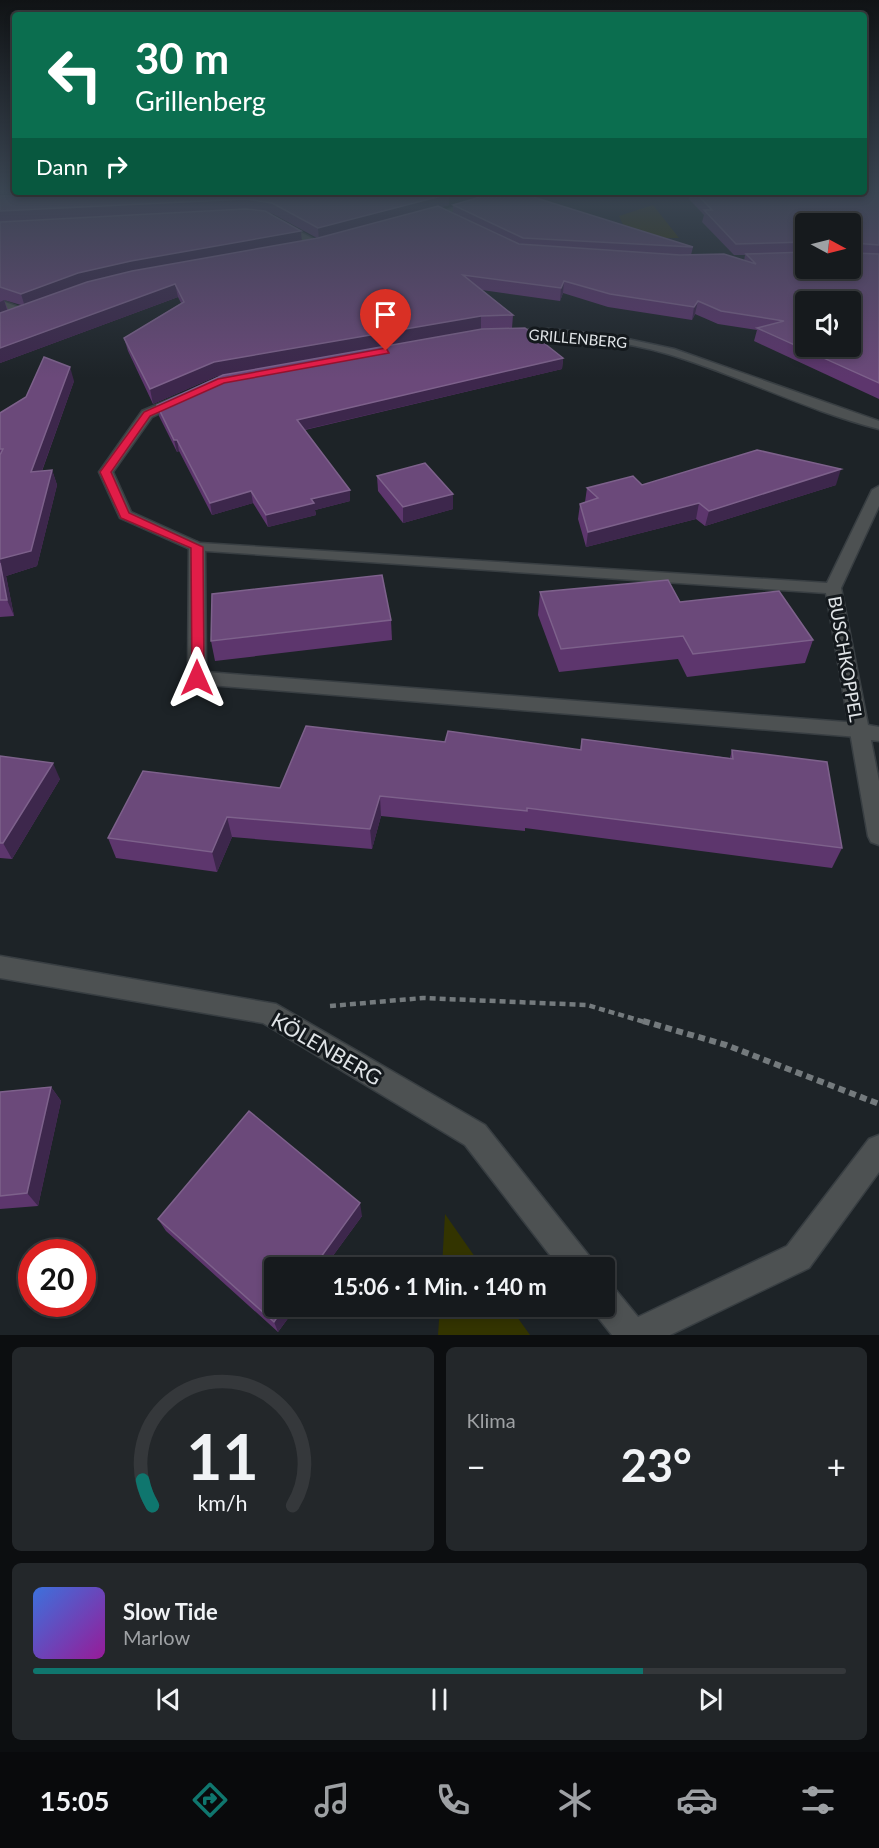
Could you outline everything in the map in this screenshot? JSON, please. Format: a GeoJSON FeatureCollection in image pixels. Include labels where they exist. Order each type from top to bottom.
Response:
{"type":"FeatureCollection","features":[{"type":"Feature","properties":{"kind":"street"},"geometry":{"type":"LineString","coordinates":[[0,303],[30,311],[8,319]]}},
{"type":"Feature","properties":{"kind":"street","name":"GRILLENBERG"},"geometry":{"type":"LineString","coordinates":[[492,333],[548,332],[609,338],[670,351],[879,425]]}},
{"type":"Feature","properties":{"kind":"street"},"geometry":{"type":"LineString","coordinates":[[189,395],[147,414],[106,472],[125,515],[197,547],[833,588]]}},
{"type":"Feature","properties":{"kind":"street","name":"BUSCHKOPPEL"},"geometry":{"type":"LineString","coordinates":[[879,490],[833,588],[879,836]]}},
{"type":"Feature","properties":{"kind":"street"},"geometry":{"type":"LineString","coordinates":[[197,547],[197,678],[858,730],[879,734]]}},
{"type":"Feature","properties":{"kind":"street","name":"KÖLENBERG"},"geometry":{"type":"LineString","coordinates":[[0,967],[267,1012],[475,1136],[570,1257]]}},
{"type":"Feature","properties":{"kind":"street"},"geometry":{"type":"LineString","coordinates":[[615,1313],[634,1335],[798,1257],[879,1149]]}},
{"type":"Feature","properties":{"kind":"path"},"geometry":{"type":"LineString","coordinates":[[267,1012],[423,998],[587,1005],[726,1045],[879,1104]]}},
{"type":"Feature","properties":{"kind":"shaded area"},"geometry":{"type":"Polygon","coordinates":[[[445,1214],[475,1257],[443,1257],[445,1214]]]}},
{"type":"Feature","properties":{"kind":"shaded area"},"geometry":{"type":"Polygon","coordinates":[[[439,1317],[517,1317],[530,1335],[438,1335],[439,1317]]]}},
{"type":"Feature","properties":{"kind":"building"},"geometry":{"type":"Polygon","coordinates":[[[0,253],[175,253],[78,273],[21,294],[0,287],[0,253]]]}},
{"type":"Feature","properties":{"kind":"building"},"geometry":{"type":"Polygon","coordinates":[[[232,253],[724,254],[756,264],[746,254],[795,253],[795,279],[861,279],[861,253],[879,254],[879,383],[821,357],[861,357],[861,291],[795,291],[795,345],[757,328],[784,321],[721,311],[698,301],[694,307],[610,294],[564,281],[561,288],[463,275],[513,315],[481,316],[214,362],[150,389],[124,338],[184,302],[175,284],[0,348],[0,313],[87,282],[132,271],[232,253]]]}},
{"type":"Feature","properties":{"kind":"building"},"geometry":{"type":"Polygon","coordinates":[[[525,328],[563,358],[297,420],[350,490],[311,499],[314,503],[266,515],[251,491],[210,503],[157,405],[223,375],[482,329],[525,328]]]}},
{"type":"Feature","properties":{"kind":"building"},"geometry":{"type":"Polygon","coordinates":[[[44,357],[70,367],[31,472],[52,470],[31,551],[0,559],[0,455],[3,449],[0,449],[0,413],[26,397],[44,357]]]}},
{"type":"Feature","properties":{"kind":"building"},"geometry":{"type":"Polygon","coordinates":[[[757,450],[841,469],[709,511],[699,503],[588,532],[580,504],[598,498],[587,488],[633,476],[642,485],[757,450]]]}},
{"type":"Feature","properties":{"kind":"building"},"geometry":{"type":"Polygon","coordinates":[[[425,463],[453,494],[403,507],[377,476],[425,463]]]}},
{"type":"Feature","properties":{"kind":"building"},"geometry":{"type":"Polygon","coordinates":[[[0,563],[7,600],[0,600],[0,563]]]}},
{"type":"Feature","properties":{"kind":"building"},"geometry":{"type":"Polygon","coordinates":[[[382,575],[391,620],[211,641],[212,594],[382,575]]]}},
{"type":"Feature","properties":{"kind":"building"},"geometry":{"type":"Polygon","coordinates":[[[668,580],[680,602],[779,591],[813,640],[693,654],[683,636],[561,649],[540,592],[668,580]]]}},
{"type":"Feature","properties":{"kind":"building"},"geometry":{"type":"Polygon","coordinates":[[[306,726],[445,742],[448,731],[581,750],[582,739],[733,759],[732,750],[827,762],[842,848],[527,808],[527,811],[380,796],[370,829],[227,817],[212,852],[108,838],[143,771],[280,788],[306,726]]]}},
{"type":"Feature","properties":{"kind":"building"},"geometry":{"type":"Polygon","coordinates":[[[0,756],[53,763],[3,843],[0,843],[0,756]]]}},
{"type":"Feature","properties":{"kind":"building"},"geometry":{"type":"Polygon","coordinates":[[[51,1087],[27,1193],[0,1196],[0,1092],[51,1087]]]}},
{"type":"Feature","properties":{"kind":"building"},"geometry":{"type":"Polygon","coordinates":[[[249,1111],[360,1203],[321,1257],[264,1257],[264,1313],[158,1219],[249,1111]]]}},
{"type":"Feature","properties":{"kind":"building"},"geometry":{"type":"Polygon","coordinates":[[[268,1317],[277,1317],[274,1322],[268,1317]]]}},
{"type":"Feature","properties":{"kind":"route"},"geometry":{"type":"LineString","coordinates":[[197,678],[197,547],[125,515],[106,472],[147,414],[221,381],[386,351]]}}]}
